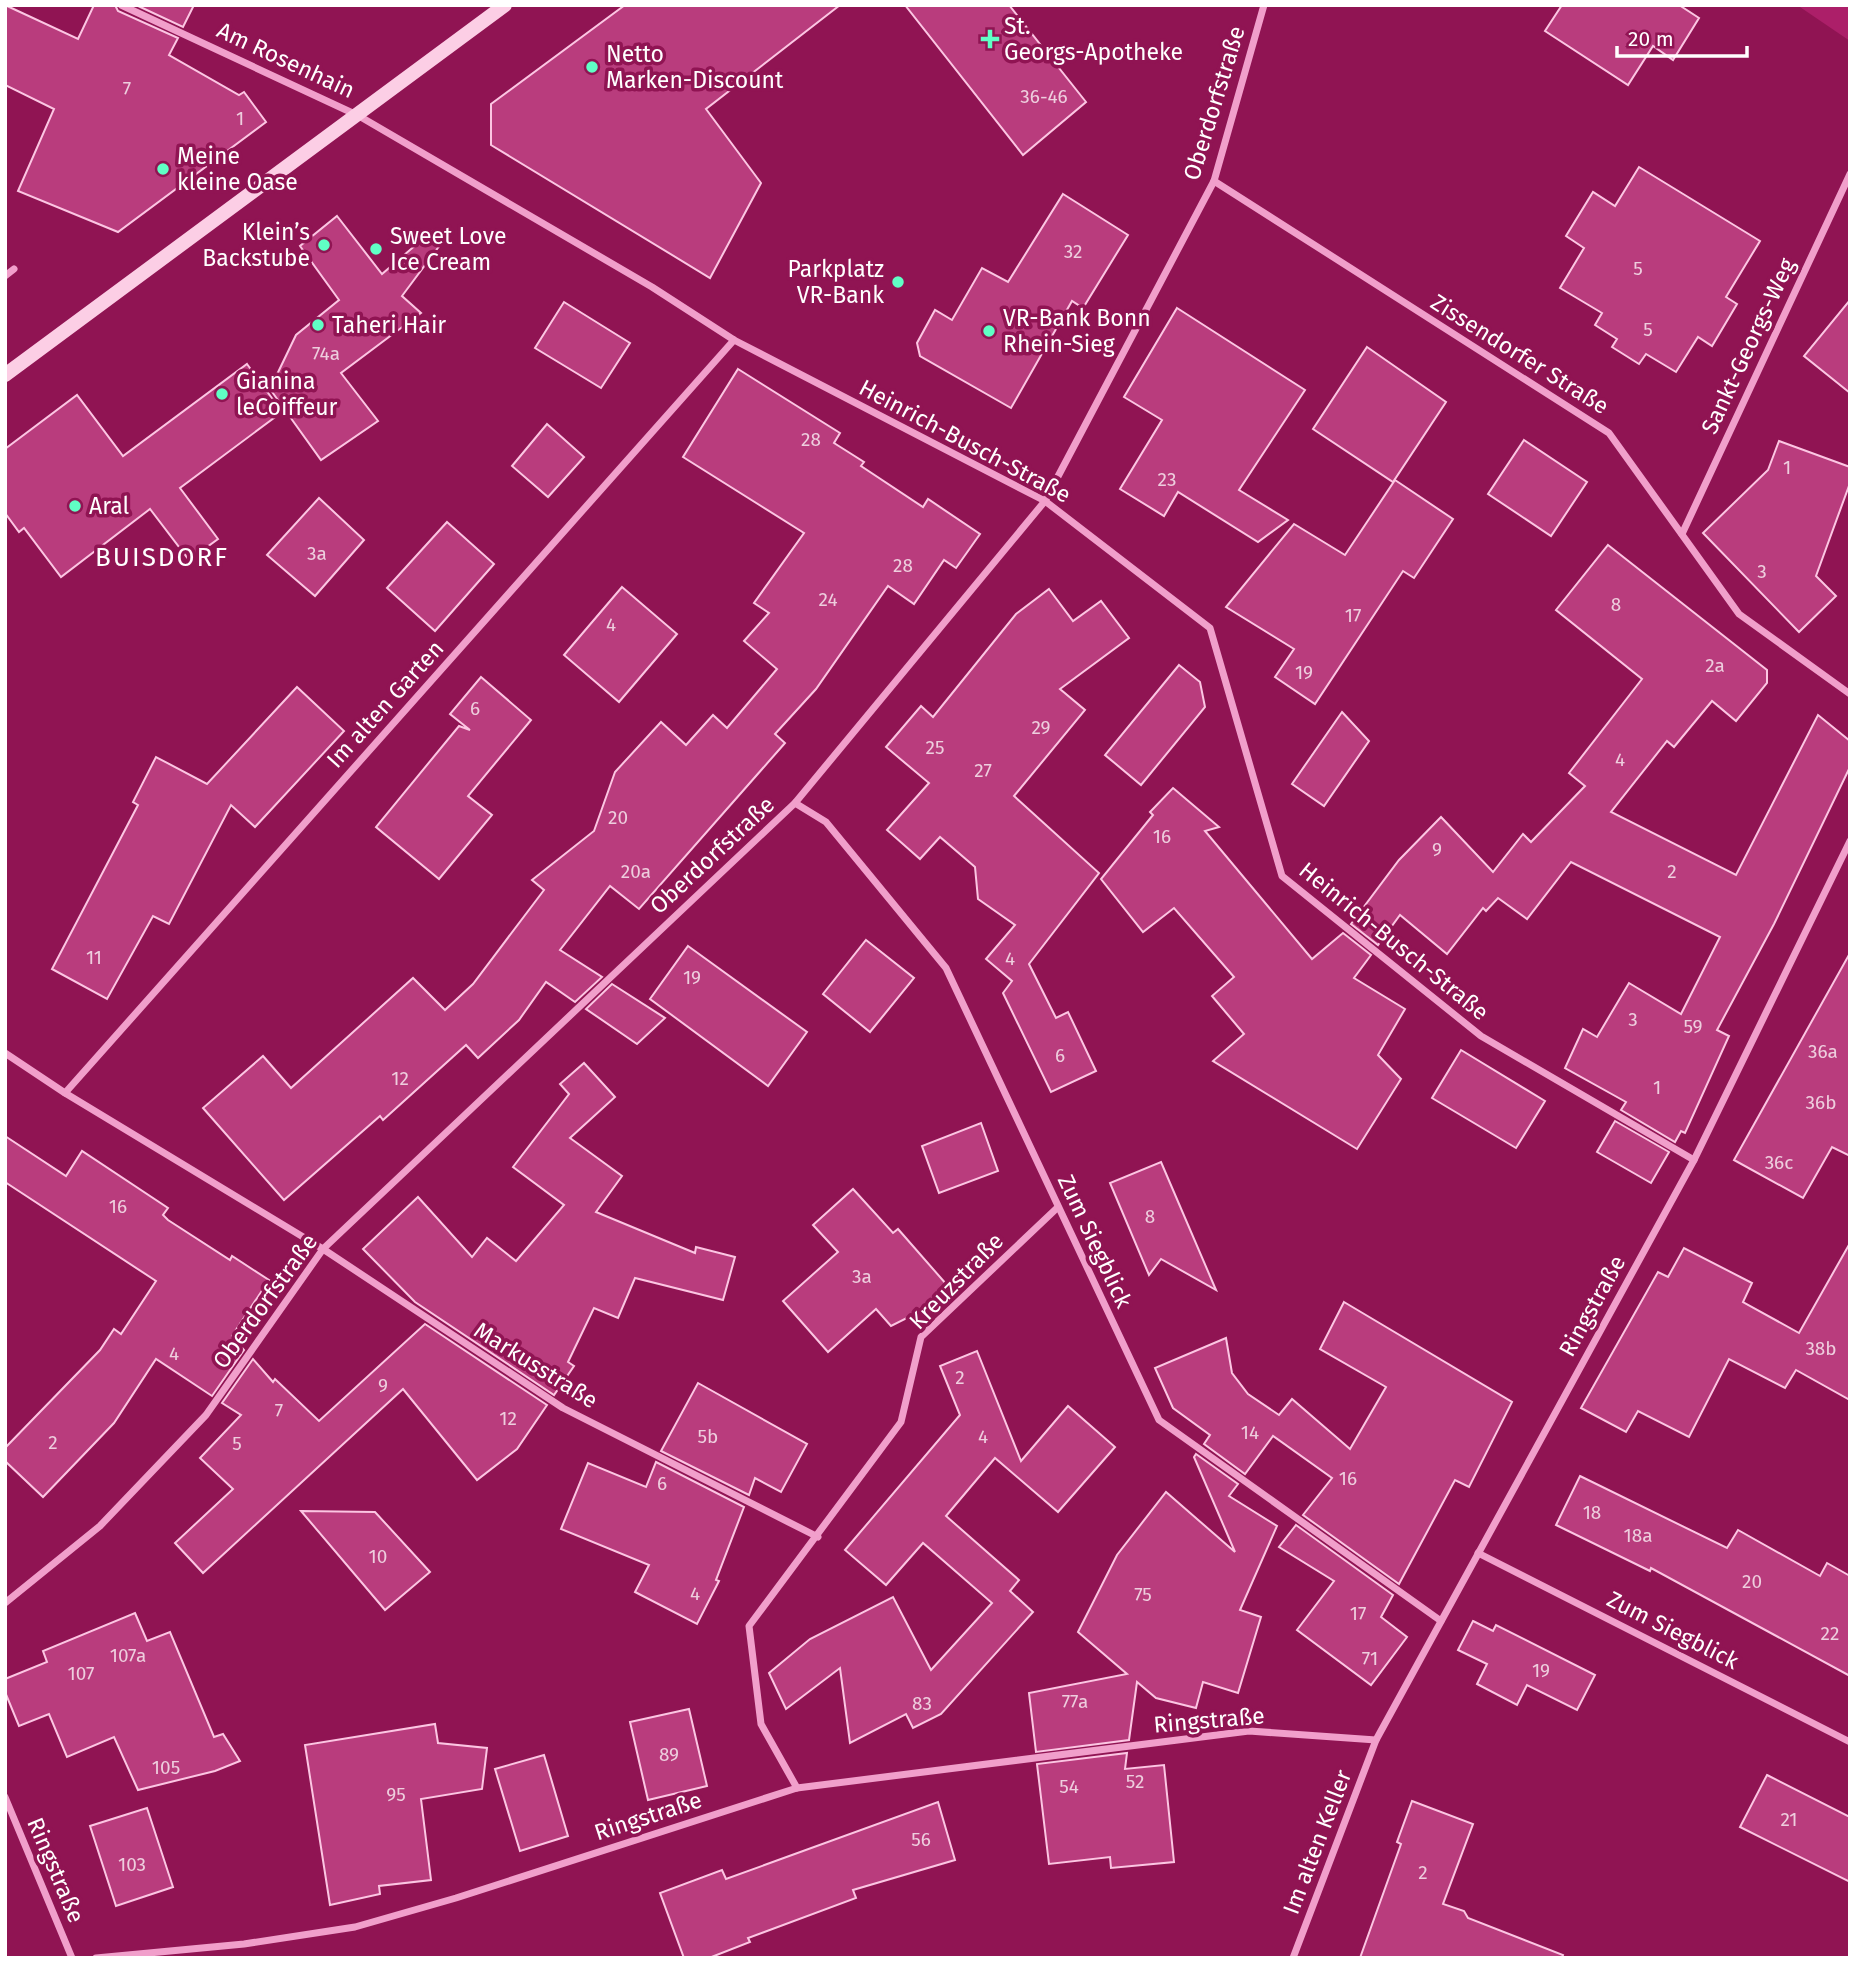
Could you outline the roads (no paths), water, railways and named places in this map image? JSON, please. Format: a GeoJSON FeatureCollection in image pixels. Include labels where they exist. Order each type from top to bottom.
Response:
{"type":"FeatureCollection","features":[{"type":"Feature","properties":{"kind":"main road"},"geometry":{"type":"LineString","coordinates":[[5,374],[359,116],[505,5]]}},
{"type":"Feature","properties":{"kind":"street","name":"Am Rosenhain"},"geometry":{"type":"LineString","coordinates":[[121,5],[359,116]]}},
{"type":"Feature","properties":{"kind":"street","name":"Oberdorfstraße"},"geometry":{"type":"LineString","coordinates":[[5,1603],[22,1593],[100,1526],[206,1415],[323,1249],[795,803],[1045,501],[1214,181],[1264,5]]}},
{"type":"Feature","properties":{"kind":"street","name":"Heinrich-Busch-Straße"},"geometry":{"type":"LineString","coordinates":[[359,116],[640,280],[734,340],[1045,501],[1210,628],[1282,876],[1481,1036],[1694,1160]]}},
{"type":"Feature","properties":{"kind":"street","name":"Sankt-Georgs-Weg"},"geometry":{"type":"LineString","coordinates":[[1682,534],[1850,174]]}},
{"type":"Feature","properties":{"kind":"street","name":"Zissendorfer Straße"},"geometry":{"type":"LineString","coordinates":[[1214,181],[1609,433],[1739,614],[1850,694]]}},
{"type":"Feature","properties":{"kind":"street"},"geometry":{"type":"LineString","coordinates":[[5,276],[14,269]]}},
{"type":"Feature","properties":{"kind":"street","name":"Im alten Garten"},"geometry":{"type":"LineString","coordinates":[[65,1093],[734,340]]}},
{"type":"Feature","properties":{"kind":"street","name":"Zum Siegblick"},"geometry":{"type":"LineString","coordinates":[[795,803],[826,822],[946,968],[1160,1420],[1441,1621]]}},
{"type":"Feature","properties":{"kind":"street","name":"Ringstraße"},"geometry":{"type":"LineString","coordinates":[[96,1958],[244,1944],[355,1927],[456,1898],[797,1788],[1249,1731],[1376,1740],[1694,1160],[1850,841]]}},
{"type":"Feature","properties":{"kind":"street","name":"Markusstraße"},"geometry":{"type":"LineString","coordinates":[[5,1053],[65,1093],[323,1249],[562,1408],[818,1537]]}},
{"type":"Feature","properties":{"kind":"street","name":"Kreuzstraße"},"geometry":{"type":"LineString","coordinates":[[818,1537],[901,1422],[921,1337],[1058,1208]]}},
{"type":"Feature","properties":{"kind":"street"},"geometry":{"type":"LineString","coordinates":[[797,1788],[761,1724],[749,1626],[818,1537]]}},
{"type":"Feature","properties":{"kind":"street","name":"Zum Siegblick"},"geometry":{"type":"LineString","coordinates":[[1478,1553],[1850,1742]]}},
{"type":"Feature","properties":{"kind":"street","name":"Im alten Keller"},"geometry":{"type":"LineString","coordinates":[[1293,1958],[1376,1740]]}},
{"type":"Feature","properties":{"kind":"street","name":"Ringstraße"},"geometry":{"type":"LineString","coordinates":[[5,1797],[72,1958]]}},
{"type":"Feature","properties":{"kind":"place","name":"St. Georgs-Apotheke"},"geometry":{"type":"Point","coordinates":[990,39]}},
{"type":"Feature","properties":{"kind":"place","name":"Netto Marken-Discount"},"geometry":{"type":"Point","coordinates":[592,67]}},
{"type":"Feature","properties":{"kind":"place","name":"Meine kleine Oase"},"geometry":{"type":"Point","coordinates":[163,169]}},
{"type":"Feature","properties":{"kind":"place","name":"Klein’s Backstube"},"geometry":{"type":"Point","coordinates":[324,245]}},
{"type":"Feature","properties":{"kind":"place","name":"Sweet Love Ice Cream"},"geometry":{"type":"Point","coordinates":[376,249]}},
{"type":"Feature","properties":{"kind":"place","name":"Parkplatz VR-Bank"},"geometry":{"type":"Point","coordinates":[898,282]}},
{"type":"Feature","properties":{"kind":"place","name":"Taheri Hair"},"geometry":{"type":"Point","coordinates":[318,325]}},
{"type":"Feature","properties":{"kind":"place","name":"VR-Bank Bonn Rhein-Sieg"},"geometry":{"type":"Point","coordinates":[989,331]}},
{"type":"Feature","properties":{"kind":"place","name":"Gianina leCoiffeur"},"geometry":{"type":"Point","coordinates":[222,394]}},
{"type":"Feature","properties":{"kind":"place","name":"Aral"},"geometry":{"type":"Point","coordinates":[75,506]}},
{"type":"Feature","properties":{"kind":"district","name":"BUISDORF"},"geometry":{"type":"Point","coordinates":[162,557]}}]}
